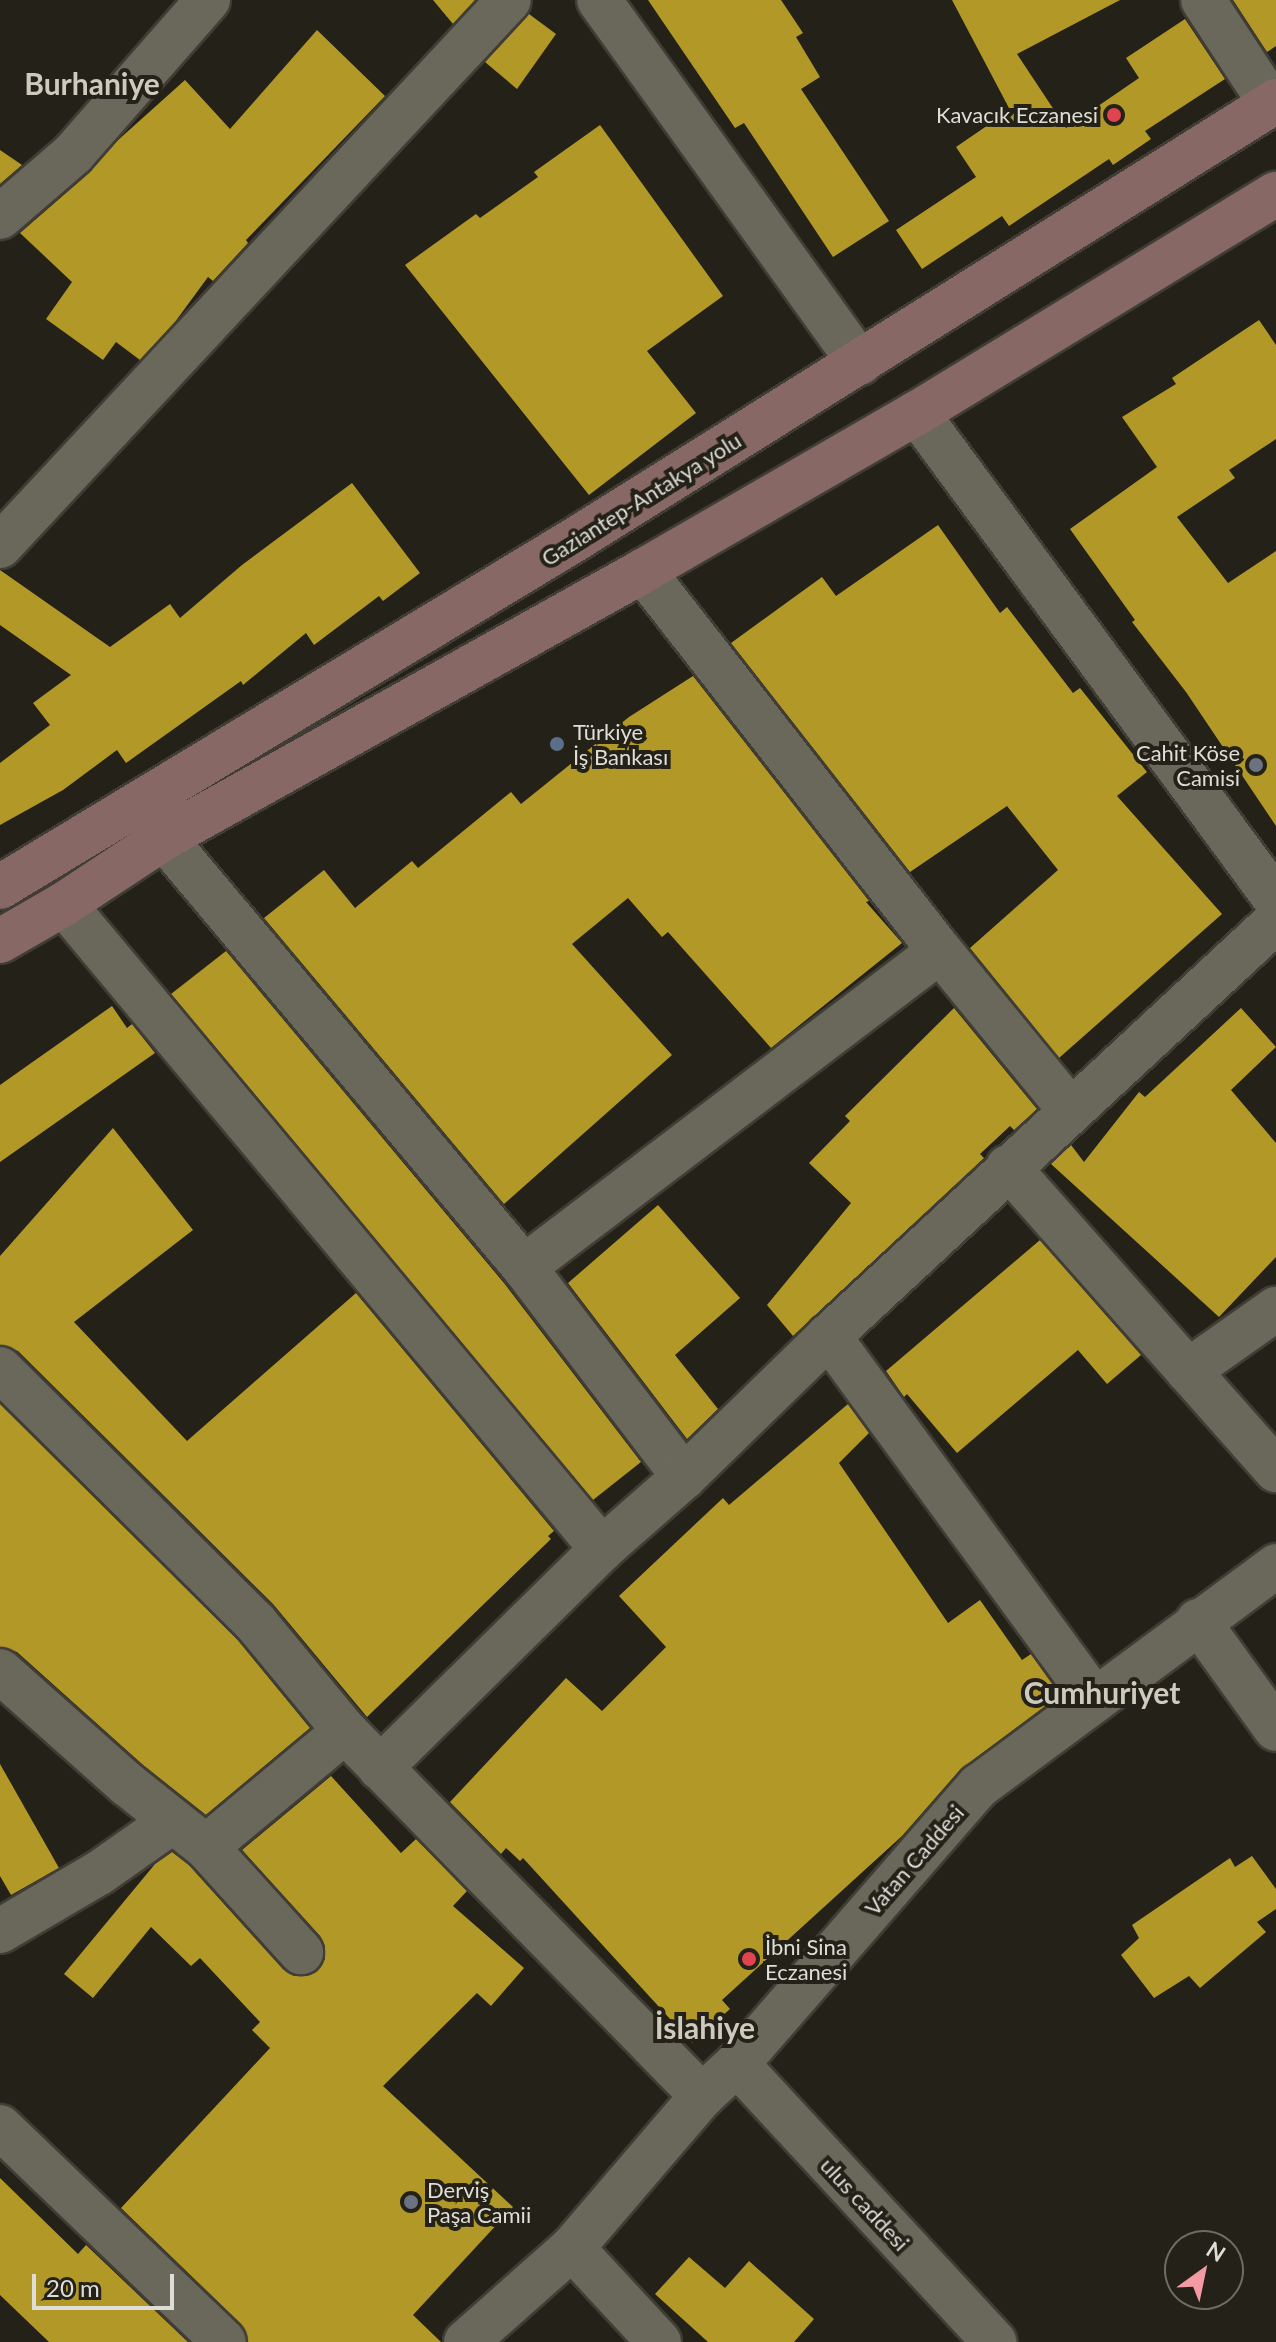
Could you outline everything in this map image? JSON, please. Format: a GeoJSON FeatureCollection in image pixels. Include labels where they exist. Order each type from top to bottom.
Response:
{"type":"FeatureCollection","features":[{"type":"Feature","properties":{"kind":"main road","name":"Gaziantep-Antakya yolu"},"geometry":{"type":"LineString","coordinates":[[0,887],[860,363],[1273,102]]}},
{"type":"Feature","properties":{"kind":"main road"},"geometry":{"type":"LineString","coordinates":[[0,941],[64,904],[164,838],[643,571],[917,413],[1276,194]]}},
{"type":"Feature","properties":{"kind":"street"},"geometry":{"type":"LineString","coordinates":[[0,217],[73,154],[208,0]]}},
{"type":"Feature","properties":{"kind":"street"},"geometry":{"type":"LineString","coordinates":[[0,546],[509,0]]}},
{"type":"Feature","properties":{"kind":"street"},"geometry":{"type":"LineString","coordinates":[[599,0],[860,363]]}},
{"type":"Feature","properties":{"kind":"street"},"geometry":{"type":"LineString","coordinates":[[1203,0],[1273,102]]}},
{"type":"Feature","properties":{"kind":"street"},"geometry":{"type":"LineString","coordinates":[[917,413],[1276,900]]}},
{"type":"Feature","properties":{"kind":"street"},"geometry":{"type":"LineString","coordinates":[[643,571],[940,951],[1070,1110]]}},
{"type":"Feature","properties":{"kind":"street"},"geometry":{"type":"LineString","coordinates":[[164,838],[524,1267],[684,1477]]}},
{"type":"Feature","properties":{"kind":"street"},"geometry":{"type":"LineString","coordinates":[[64,904],[602,1549]]}},
{"type":"Feature","properties":{"kind":"street"},"geometry":{"type":"LineString","coordinates":[[380,1768],[602,1549],[684,1477],[1008,1167],[1276,921]]}},
{"type":"Feature","properties":{"kind":"street"},"geometry":{"type":"LineString","coordinates":[[524,1267],[940,951]]}},
{"type":"Feature","properties":{"kind":"street"},"geometry":{"type":"LineString","coordinates":[[1008,1167],[1276,1470]]}},
{"type":"Feature","properties":{"kind":"street"},"geometry":{"type":"LineString","coordinates":[[1188,1371],[1276,1309]]}},
{"type":"Feature","properties":{"kind":"street"},"geometry":{"type":"LineString","coordinates":[[829,1336],[1095,1700]]}},
{"type":"Feature","properties":{"kind":"street"},"geometry":{"type":"LineString","coordinates":[[0,1369],[255,1622],[345,1731],[702,2096]]}},
{"type":"Feature","properties":{"kind":"street","name":"Vatan Caddesi"},"geometry":{"type":"LineString","coordinates":[[466,2342],[572,2248],[702,2096],[737,2064],[979,1786],[1276,1566]]}},
{"type":"Feature","properties":{"kind":"street"},"geometry":{"type":"LineString","coordinates":[[1198,1621],[1276,1729]]}},
{"type":"Feature","properties":{"kind":"street"},"geometry":{"type":"LineString","coordinates":[[0,1671],[189,1834],[301,1952]]}},
{"type":"Feature","properties":{"kind":"street"},"geometry":{"type":"LineString","coordinates":[[0,1931],[99,1873],[189,1834],[345,1731]]}},
{"type":"Feature","properties":{"kind":"street","name":"ulus caddesi"},"geometry":{"type":"LineString","coordinates":[[737,2064],[994,2342]]}},
{"type":"Feature","properties":{"kind":"street"},"geometry":{"type":"LineString","coordinates":[[0,2127],[224,2342]]}},
{"type":"Feature","properties":{"kind":"street"},"geometry":{"type":"LineString","coordinates":[[572,2248],[659,2342]]}},
{"type":"Feature","properties":{"kind":"building"},"geometry":{"type":"Polygon","coordinates":[[[433,0],[475,0],[453,24],[433,0]]]}},
{"type":"Feature","properties":{"kind":"building"},"geometry":{"type":"Polygon","coordinates":[[[648,0],[781,0],[803,33],[796,37],[820,77],[801,89],[889,221],[833,257],[744,123],[735,128],[648,0]]]}},
{"type":"Feature","properties":{"kind":"building"},"geometry":{"type":"Polygon","coordinates":[[[952,0],[1120,0],[1017,54],[1066,128],[1139,78],[1126,58],[1185,19],[1225,79],[1145,131],[1151,139],[1113,165],[1109,159],[1009,226],[1002,216],[922,269],[896,230],[976,177],[956,147],[1010,110],[952,0]]]}},
{"type":"Feature","properties":{"kind":"building"},"geometry":{"type":"Polygon","coordinates":[[[1233,0],[1276,0],[1276,46],[1267,52],[1233,0]]]}},
{"type":"Feature","properties":{"kind":"building"},"geometry":{"type":"Polygon","coordinates":[[[529,14],[556,34],[517,89],[485,62],[529,14]]]}},
{"type":"Feature","properties":{"kind":"building"},"geometry":{"type":"Polygon","coordinates":[[[317,30],[385,96],[246,240],[248,243],[213,281],[208,277],[175,322],[140,360],[116,342],[103,360],[46,319],[72,282],[20,233],[89,173],[117,141],[185,80],[230,129],[317,30]]]}},
{"type":"Feature","properties":{"kind":"building"},"geometry":{"type":"Polygon","coordinates":[[[600,125],[723,296],[647,351],[696,413],[589,495],[405,265],[476,214],[480,218],[538,177],[534,172],[600,125]]]}},
{"type":"Feature","properties":{"kind":"building"},"geometry":{"type":"Polygon","coordinates":[[[0,150],[22,165],[0,184],[0,150]]]}},
{"type":"Feature","properties":{"kind":"building"},"geometry":{"type":"Polygon","coordinates":[[[1259,320],[1276,345],[1276,439],[1229,470],[1235,478],[1177,517],[1228,583],[1276,551],[1276,826],[1186,692],[1132,622],[1135,620],[1070,529],[1157,467],[1122,417],[1176,384],[1172,378],[1259,320]]]}},
{"type":"Feature","properties":{"kind":"building"},"geometry":{"type":"Polygon","coordinates":[[[352,483],[420,573],[383,601],[379,596],[314,645],[306,633],[243,685],[241,681],[126,763],[117,750],[63,790],[0,825],[0,763],[50,725],[33,703],[71,675],[0,625],[0,570],[110,647],[170,604],[180,618],[242,565],[352,483]]]}},
{"type":"Feature","properties":{"kind":"building"},"geometry":{"type":"Polygon","coordinates":[[[938,525],[1000,613],[1007,607],[1073,693],[1080,688],[1147,772],[1117,796],[1222,914],[1059,1058],[970,948],[1058,870],[1007,806],[910,872],[731,643],[822,577],[836,596],[938,525]]]}},
{"type":"Feature","properties":{"kind":"building"},"geometry":{"type":"Polygon","coordinates":[[[693,676],[869,901],[866,902],[902,943],[771,1048],[668,932],[662,937],[628,898],[572,944],[672,1055],[504,1204],[264,918],[324,870],[355,908],[412,861],[418,868],[511,792],[521,804],[629,717],[693,676]]]}},
{"type":"Feature","properties":{"kind":"building"},"geometry":{"type":"Polygon","coordinates":[[[226,951],[504,1283],[641,1462],[593,1500],[171,994],[226,951]]]}},
{"type":"Feature","properties":{"kind":"building"},"geometry":{"type":"Polygon","coordinates":[[[112,1006],[127,1028],[132,1024],[155,1053],[0,1162],[0,1085],[112,1006]]]}},
{"type":"Feature","properties":{"kind":"building"},"geometry":{"type":"Polygon","coordinates":[[[954,1008],[1037,1109],[1014,1130],[1010,1126],[980,1154],[984,1158],[793,1336],[767,1305],[851,1203],[809,1163],[850,1121],[845,1116],[954,1008]]]}},
{"type":"Feature","properties":{"kind":"building"},"geometry":{"type":"Polygon","coordinates":[[[1241,1008],[1276,1047],[1231,1090],[1276,1143],[1276,1257],[1219,1317],[1051,1164],[1071,1145],[1084,1162],[1139,1092],[1145,1097],[1241,1008]]]}},
{"type":"Feature","properties":{"kind":"building"},"geometry":{"type":"Polygon","coordinates":[[[113,1128],[193,1230],[74,1322],[187,1441],[356,1293],[554,1531],[548,1536],[551,1539],[367,1717],[273,1604],[18,1351],[0,1345],[0,1256],[113,1128]]]}},
{"type":"Feature","properties":{"kind":"building"},"geometry":{"type":"Polygon","coordinates":[[[658,1205],[740,1298],[675,1355],[718,1409],[687,1439],[568,1283],[658,1205]]]}},
{"type":"Feature","properties":{"kind":"building"},"geometry":{"type":"Polygon","coordinates":[[[1040,1240],[1141,1355],[1107,1384],[1078,1350],[957,1453],[907,1394],[904,1397],[886,1371],[1040,1240]]]}},
{"type":"Feature","properties":{"kind":"building"},"geometry":{"type":"Polygon","coordinates":[[[0,1404],[237,1639],[310,1728],[206,1815],[143,1765],[17,1652],[0,1647],[0,1404]]]}},
{"type":"Feature","properties":{"kind":"building"},"geometry":{"type":"Polygon","coordinates":[[[848,1404],[869,1433],[839,1463],[948,1623],[980,1600],[1022,1660],[1031,1654],[1060,1695],[960,1770],[902,1836],[722,2000],[730,2009],[692,2043],[523,1858],[520,1861],[506,1848],[501,1854],[450,1802],[566,1678],[602,1711],[666,1647],[619,1596],[723,1498],[729,1505],[848,1404]]]}},
{"type":"Feature","properties":{"kind":"building"},"geometry":{"type":"Polygon","coordinates":[[[0,1764],[59,1868],[11,1895],[0,1876],[0,1764]]]}},
{"type":"Feature","properties":{"kind":"building"},"geometry":{"type":"Polygon","coordinates":[[[331,1776],[401,1853],[416,1839],[467,1891],[453,1906],[524,1968],[491,2006],[477,1993],[383,2086],[513,2207],[413,2315],[441,2342],[248,2342],[241,2324],[121,2208],[270,2048],[252,2030],[260,2022],[200,1958],[191,1966],[151,1927],[93,1998],[64,1974],[155,1864],[172,1852],[189,1865],[283,1969],[294,1976],[307,1976],[317,1971],[325,1959],[325,1946],[320,1936],[242,1850],[331,1776]]]}},
{"type":"Feature","properties":{"kind":"building"},"geometry":{"type":"Polygon","coordinates":[[[1252,1856],[1276,1889],[1276,1909],[1257,1922],[1266,1932],[1200,1988],[1189,1976],[1154,1998],[1121,1955],[1139,1938],[1132,1925],[1230,1858],[1235,1867],[1252,1856]]]}},
{"type":"Feature","properties":{"kind":"building"},"geometry":{"type":"Polygon","coordinates":[[[0,2178],[78,2254],[86,2245],[188,2342],[49,2342],[0,2295],[0,2178]]]}},
{"type":"Feature","properties":{"kind":"building"},"geometry":{"type":"Polygon","coordinates":[[[689,2257],[725,2288],[749,2261],[814,2319],[794,2342],[708,2342],[655,2294],[689,2257]]]}},
{"type":"Feature","properties":{"kind":"place","name":"Kavacık Eczanesi"},"geometry":{"type":"Point","coordinates":[1114,115]}},
{"type":"Feature","properties":{"kind":"place","name":"Türkiye İş Bankası"},"geometry":{"type":"Point","coordinates":[557,744]}},
{"type":"Feature","properties":{"kind":"place","name":"Cahit Köse Camisi"},"geometry":{"type":"Point","coordinates":[1256,765]}},
{"type":"Feature","properties":{"kind":"place","name":"İbni Sina Eczanesi"},"geometry":{"type":"Point","coordinates":[749,1959]}},
{"type":"Feature","properties":{"kind":"place","name":"Derviş Paşa Camii"},"geometry":{"type":"Point","coordinates":[411,2202]}},
{"type":"Feature","properties":{"kind":"district","name":"Burhaniye"},"geometry":{"type":"Point","coordinates":[92,83]}},
{"type":"Feature","properties":{"kind":"district","name":"Cumhuriyet"},"geometry":{"type":"Point","coordinates":[1102,1692]}},
{"type":"Feature","properties":{"kind":"district","name":"İslahiye"},"geometry":{"type":"Point","coordinates":[705,2027]}}]}
